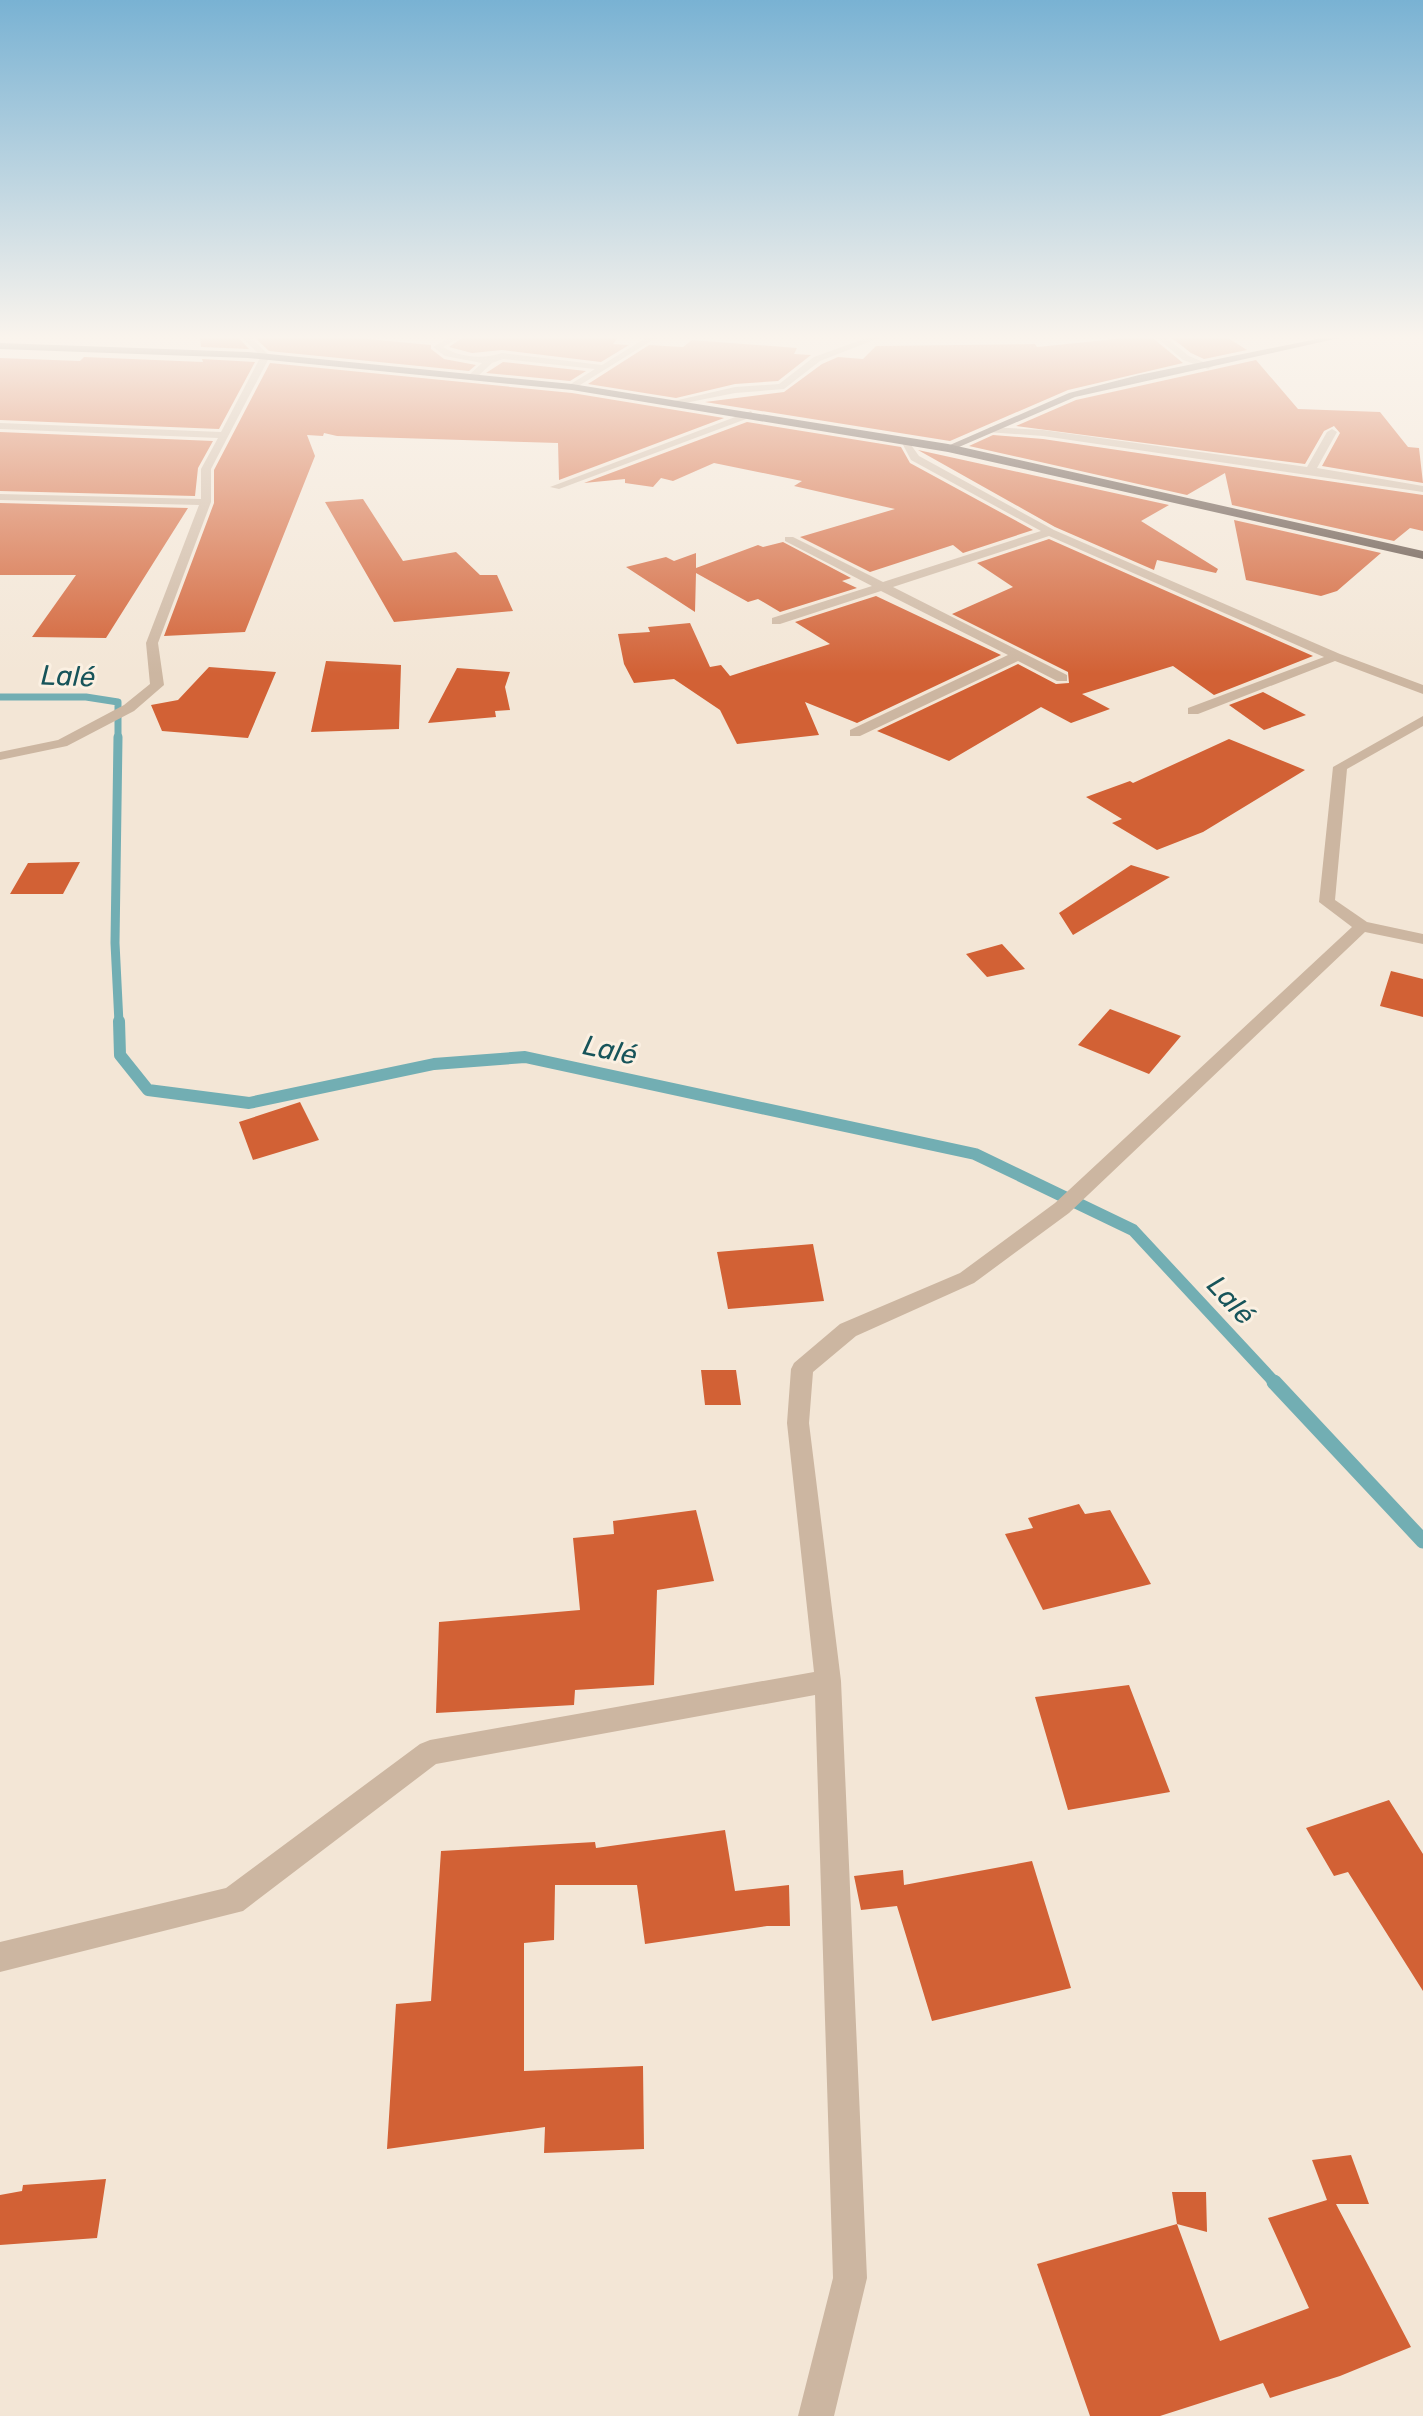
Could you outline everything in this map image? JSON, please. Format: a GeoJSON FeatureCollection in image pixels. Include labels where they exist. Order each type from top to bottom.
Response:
{"type":"FeatureCollection","features":[{"type":"Feature","properties":{"kind":"highway"},"geometry":{"type":"LineString","coordinates":[[951,449],[1423,555]]}},
{"type":"Feature","properties":{"kind":"street"},"geometry":{"type":"LineString","coordinates":[[0,756],[62,743],[129,708],[157,685],[152,643],[206,502],[206,469],[217,449]]}},
{"type":"Feature","properties":{"kind":"street"},"geometry":{"type":"LineString","coordinates":[[555,487],[658,449]]}},
{"type":"Feature","properties":{"kind":"street"},"geometry":{"type":"LineString","coordinates":[[910,449],[915,458],[1050,532],[1335,657],[1423,690]]}},
{"type":"Feature","properties":{"kind":"street"},"geometry":{"type":"LineString","coordinates":[[1157,449],[1423,489]]}},
{"type":"Feature","properties":{"kind":"street"},"geometry":{"type":"LineString","coordinates":[[1311,470],[1323,449]]}},
{"type":"Feature","properties":{"kind":"street"},"geometry":{"type":"LineString","coordinates":[[0,497],[206,502]]}},
{"type":"Feature","properties":{"kind":"street"},"geometry":{"type":"LineString","coordinates":[[776,621],[1050,532]]}},
{"type":"Feature","properties":{"kind":"street"},"geometry":{"type":"LineString","coordinates":[[789,539],[1062,678]]}},
{"type":"Feature","properties":{"kind":"street"},"geometry":{"type":"LineString","coordinates":[[855,733],[1017,656]]}},
{"type":"Feature","properties":{"kind":"street"},"geometry":{"type":"LineString","coordinates":[[1193,711],[1335,657]]}},
{"type":"Feature","properties":{"kind":"street"},"geometry":{"type":"LineString","coordinates":[[1423,720],[1340,767],[1327,902],[1362,926],[1423,939]]}},
{"type":"Feature","properties":{"kind":"street"},"geometry":{"type":"LineString","coordinates":[[816,2416],[850,2278],[828,1681],[798,1423],[802,1369],[848,1330],[967,1278],[1062,1208],[1362,926]]}},
{"type":"Feature","properties":{"kind":"street"},"geometry":{"type":"LineString","coordinates":[[0,1957],[233,1901],[430,1753],[828,1681]]}},
{"type":"Feature","properties":{"kind":"building"},"geometry":{"type":"Polygon","coordinates":[[[0,449],[209,449],[198,468],[195,496],[0,491],[0,449]]]}},
{"type":"Feature","properties":{"kind":"building"},"geometry":{"type":"Polygon","coordinates":[[[225,449],[312,449],[315,456],[245,632],[164,636],[214,503],[214,470],[225,449]]]}},
{"type":"Feature","properties":{"kind":"building"},"geometry":{"type":"Polygon","coordinates":[[[558,449],[642,449],[559,480],[558,449]]]}},
{"type":"Feature","properties":{"kind":"building"},"geometry":{"type":"Polygon","coordinates":[[[676,449],[902,449],[910,463],[1033,530],[963,553],[953,545],[870,572],[800,537],[895,509],[794,486],[802,481],[714,463],[673,481],[661,478],[653,487],[625,483],[625,479],[584,483],[676,449]]]}},
{"type":"Feature","properties":{"kind":"building"},"geometry":{"type":"Polygon","coordinates":[[[981,449],[1109,449],[1423,495],[1423,531],[1410,528],[1394,541],[1232,505],[1225,473],[1187,495],[981,449]]]}},
{"type":"Feature","properties":{"kind":"building"},"geometry":{"type":"Polygon","coordinates":[[[1189,449],[1314,449],[1305,464],[1189,449]]]}},
{"type":"Feature","properties":{"kind":"building"},"geometry":{"type":"Polygon","coordinates":[[[1331,449],[1419,449],[1423,483],[1322,466],[1331,449]]]}},
{"type":"Feature","properties":{"kind":"building"},"geometry":{"type":"Polygon","coordinates":[[[918,450],[1169,505],[1141,521],[1218,569],[1216,573],[1157,560],[1154,570],[1055,527],[918,450]]]}},
{"type":"Feature","properties":{"kind":"building"},"geometry":{"type":"Polygon","coordinates":[[[363,499],[403,561],[456,552],[480,575],[497,575],[513,611],[394,622],[325,502],[363,499]]]}},
{"type":"Feature","properties":{"kind":"building"},"geometry":{"type":"Polygon","coordinates":[[[0,503],[188,508],[106,638],[32,637],[76,575],[0,575],[0,503]]]}},
{"type":"Feature","properties":{"kind":"building"},"geometry":{"type":"Polygon","coordinates":[[[1234,520],[1381,553],[1337,591],[1321,596],[1246,580],[1234,520]]]}},
{"type":"Feature","properties":{"kind":"building"},"geometry":{"type":"Polygon","coordinates":[[[1049,539],[1313,656],[1214,695],[1173,666],[1082,694],[1110,709],[1071,723],[1041,707],[949,761],[877,731],[1018,664],[1056,684],[1069,683],[1068,672],[952,614],[1013,587],[977,563],[1049,539]]]}},
{"type":"Feature","properties":{"kind":"building"},"geometry":{"type":"Polygon","coordinates":[[[783,542],[851,578],[842,581],[857,588],[780,612],[758,599],[748,602],[696,573],[695,612],[626,567],[666,557],[674,561],[696,553],[696,568],[758,545],[763,547],[783,542]]]}},
{"type":"Feature","properties":{"kind":"building"},"geometry":{"type":"Polygon","coordinates":[[[876,596],[1001,655],[857,723],[805,702],[819,735],[737,744],[720,710],[674,679],[634,683],[624,664],[618,634],[650,632],[648,627],[690,623],[710,667],[721,665],[730,676],[830,644],[795,622],[876,596]]]}},
{"type":"Feature","properties":{"kind":"building"},"geometry":{"type":"Polygon","coordinates":[[[326,661],[401,665],[399,729],[311,732],[326,661]]]}},
{"type":"Feature","properties":{"kind":"building"},"geometry":{"type":"Polygon","coordinates":[[[209,667],[276,672],[248,738],[162,731],[151,705],[178,700],[209,667]]]}},
{"type":"Feature","properties":{"kind":"building"},"geometry":{"type":"Polygon","coordinates":[[[457,668],[510,672],[505,687],[510,710],[495,711],[496,717],[428,723],[457,668]]]}},
{"type":"Feature","properties":{"kind":"building"},"geometry":{"type":"Polygon","coordinates":[[[1263,692],[1306,715],[1264,730],[1229,705],[1263,692]]]}},
{"type":"Feature","properties":{"kind":"building"},"geometry":{"type":"Polygon","coordinates":[[[1229,739],[1305,770],[1203,832],[1157,850],[1112,823],[1122,819],[1086,797],[1130,781],[1133,783],[1229,739]]]}},
{"type":"Feature","properties":{"kind":"building"},"geometry":{"type":"Polygon","coordinates":[[[80,862],[63,894],[10,894],[28,863],[80,862]]]}},
{"type":"Feature","properties":{"kind":"building"},"geometry":{"type":"Polygon","coordinates":[[[1131,865],[1170,877],[1073,935],[1059,913],[1131,865]]]}},
{"type":"Feature","properties":{"kind":"building"},"geometry":{"type":"Polygon","coordinates":[[[1002,944],[1025,969],[987,977],[966,954],[1002,944]]]}},
{"type":"Feature","properties":{"kind":"building"},"geometry":{"type":"Polygon","coordinates":[[[1391,971],[1423,979],[1423,1017],[1380,1006],[1391,971]]]}},
{"type":"Feature","properties":{"kind":"building"},"geometry":{"type":"Polygon","coordinates":[[[1110,1009],[1181,1036],[1149,1074],[1078,1045],[1110,1009]]]}},
{"type":"Feature","properties":{"kind":"building"},"geometry":{"type":"Polygon","coordinates":[[[300,1102],[319,1140],[253,1160],[239,1122],[300,1102]]]}},
{"type":"Feature","properties":{"kind":"building"},"geometry":{"type":"Polygon","coordinates":[[[813,1244],[824,1301],[728,1309],[717,1252],[813,1244]]]}},
{"type":"Feature","properties":{"kind":"building"},"geometry":{"type":"Polygon","coordinates":[[[701,1370],[736,1370],[741,1405],[705,1405],[701,1370]]]}},
{"type":"Feature","properties":{"kind":"building"},"geometry":{"type":"Polygon","coordinates":[[[1079,1504],[1085,1514],[1110,1510],[1151,1584],[1043,1610],[1005,1534],[1033,1528],[1028,1518],[1079,1504]]]}},
{"type":"Feature","properties":{"kind":"building"},"geometry":{"type":"Polygon","coordinates":[[[696,1510],[714,1581],[657,1590],[654,1685],[575,1690],[574,1705],[436,1713],[439,1622],[580,1610],[573,1538],[614,1534],[613,1521],[696,1510]]]}},
{"type":"Feature","properties":{"kind":"building"},"geometry":{"type":"Polygon","coordinates":[[[1129,1685],[1170,1792],[1068,1810],[1035,1697],[1129,1685]]]}},
{"type":"Feature","properties":{"kind":"building"},"geometry":{"type":"Polygon","coordinates":[[[1389,1800],[1423,1854],[1423,1991],[1348,1872],[1334,1876],[1306,1828],[1389,1800]]]}},
{"type":"Feature","properties":{"kind":"building"},"geometry":{"type":"Polygon","coordinates":[[[725,1830],[735,1891],[789,1885],[790,1926],[767,1926],[645,1944],[637,1885],[555,1885],[554,1940],[524,1943],[524,2071],[643,2066],[644,2149],[544,2153],[545,2127],[387,2149],[396,2004],[431,2001],[441,1851],[595,1842],[596,1848],[725,1830]]]}},
{"type":"Feature","properties":{"kind":"building"},"geometry":{"type":"Polygon","coordinates":[[[1032,1861],[1071,1988],[932,2021],[897,1906],[861,1910],[854,1876],[903,1870],[904,1885],[1032,1861]]]}},
{"type":"Feature","properties":{"kind":"building"},"geometry":{"type":"Polygon","coordinates":[[[1351,2155],[1369,2204],[1336,2204],[1411,2347],[1340,2376],[1270,2398],[1263,2383],[1160,2416],[1090,2416],[1037,2264],[1177,2224],[1220,2341],[1309,2308],[1268,2218],[1327,2200],[1312,2160],[1351,2155]]]}},
{"type":"Feature","properties":{"kind":"building"},"geometry":{"type":"Polygon","coordinates":[[[106,2179],[97,2238],[0,2245],[0,2195],[22,2191],[23,2185],[106,2179]]]}},
{"type":"Feature","properties":{"kind":"building"},"geometry":{"type":"Polygon","coordinates":[[[1172,2192],[1206,2192],[1207,2232],[1177,2224],[1172,2192]]]}},
{"type":"Feature","properties":{"kind":"waterway","name":"Lalé"},"geometry":{"type":"LineString","coordinates":[[0,697],[86,697],[118,702],[118,737]]}},
{"type":"Feature","properties":{"kind":"waterway","name":"Lalé"},"geometry":{"type":"LineString","coordinates":[[118,737],[115,943],[119,1023]]}},
{"type":"Feature","properties":{"kind":"waterway","name":"Lalé"},"geometry":{"type":"LineString","coordinates":[[119,1021],[120,1055],[148,1090],[249,1103],[434,1064],[525,1057],[975,1154],[1133,1230],[1276,1384]]}},
{"type":"Feature","properties":{"kind":"waterway","name":"Lalé"},"geometry":{"type":"LineString","coordinates":[[1274,1382],[1423,1541]]}}]}
